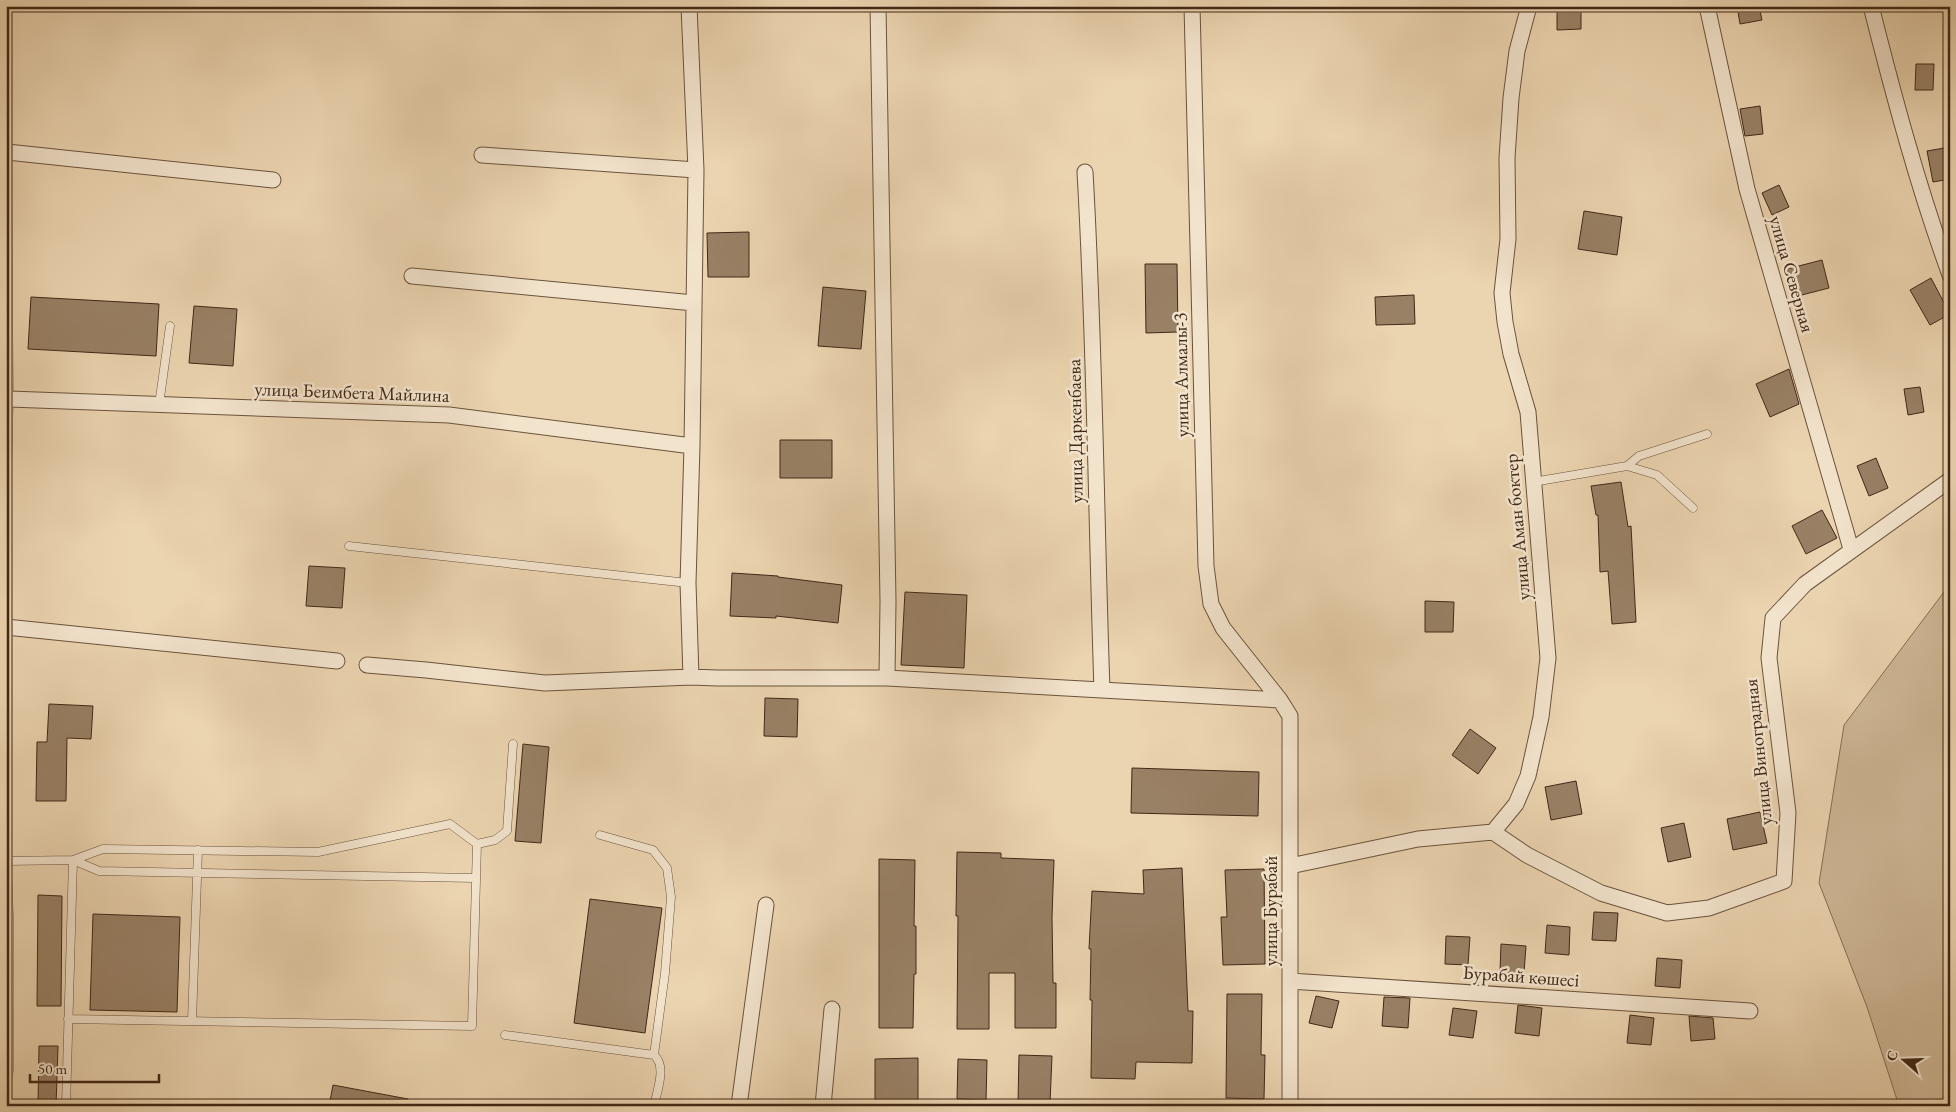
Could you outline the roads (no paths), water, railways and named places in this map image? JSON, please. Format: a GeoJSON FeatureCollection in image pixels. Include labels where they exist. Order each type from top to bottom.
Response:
{"type":"FeatureCollection","features":[{"type":"Feature","properties":{"kind":"street"},"geometry":{"type":"LineString","coordinates":[[689,6],[696,170],[688,583],[691,677]]}},
{"type":"Feature","properties":{"kind":"street"},"geometry":{"type":"LineString","coordinates":[[878,6],[887,678]]}},
{"type":"Feature","properties":{"kind":"street","name":"улица Алмалы-3"},"geometry":{"type":"LineString","coordinates":[[1192,6],[1208,585],[1211,604],[1224,628],[1280,700],[1290,716]]}},
{"type":"Feature","properties":{"kind":"street","name":"улица Аман боктер"},"geometry":{"type":"LineString","coordinates":[[1493,832],[1516,804],[1528,776],[1545,690],[1548,658],[1528,412],[1511,354],[1502,293],[1508,239],[1507,158],[1511,98],[1517,51],[1528,6]]}},
{"type":"Feature","properties":{"kind":"street","name":"улица Северная"},"geometry":{"type":"LineString","coordinates":[[1707,6],[1747,189],[1851,549]]}},
{"type":"Feature","properties":{"kind":"street"},"geometry":{"type":"LineString","coordinates":[[1871,6],[1898,111],[1930,218],[1950,275]]}},
{"type":"Feature","properties":{"kind":"street"},"geometry":{"type":"LineString","coordinates":[[7,152],[273,180]]}},
{"type":"Feature","properties":{"kind":"street"},"geometry":{"type":"LineString","coordinates":[[482,155],[696,170]]}},
{"type":"Feature","properties":{"kind":"street","name":"улица Даркенбаева"},"geometry":{"type":"LineString","coordinates":[[1085,172],[1094,389],[1102,690]]}},
{"type":"Feature","properties":{"kind":"street"},"geometry":{"type":"LineString","coordinates":[[412,276],[694,303]]}},
{"type":"Feature","properties":{"kind":"street","name":"улица Беимбета Майлина"},"geometry":{"type":"LineString","coordinates":[[9,399],[449,415],[692,446]]}},
{"type":"Feature","properties":{"kind":"street","name":"улица Виноградная"},"geometry":{"type":"LineString","coordinates":[[1493,832],[1527,855],[1601,893],[1667,913],[1709,908],[1784,881],[1788,813],[1769,658],[1773,618],[1805,584],[1851,549],[1950,480]]}},
{"type":"Feature","properties":{"kind":"street"},"geometry":{"type":"LineString","coordinates":[[6,627],[337,661]]}},
{"type":"Feature","properties":{"kind":"street"},"geometry":{"type":"LineString","coordinates":[[367,665],[545,683],[691,677],[887,678],[1280,700]]}},
{"type":"Feature","properties":{"kind":"street","name":"улица Бурабай"},"geometry":{"type":"LineString","coordinates":[[1290,716],[1290,1106]]}},
{"type":"Feature","properties":{"kind":"street"},"geometry":{"type":"LineString","coordinates":[[1290,866],[1418,840],[1493,832]]}},
{"type":"Feature","properties":{"kind":"street"},"geometry":{"type":"LineString","coordinates":[[740,1106],[766,905]]}},
{"type":"Feature","properties":{"kind":"street","name":"Бурабай көшесі"},"geometry":{"type":"LineString","coordinates":[[1290,981],[1750,1012]]}},
{"type":"Feature","properties":{"kind":"street"},"geometry":{"type":"LineString","coordinates":[[823,1106],[832,1009]]}},
{"type":"Feature","properties":{"kind":"lane"},"geometry":{"type":"LineString","coordinates":[[6,147],[9,399],[6,526]]}},
{"type":"Feature","properties":{"kind":"lane"},"geometry":{"type":"LineString","coordinates":[[159,405],[170,326]]}},
{"type":"Feature","properties":{"kind":"lane"},"geometry":{"type":"LineString","coordinates":[[1627,466],[1639,456],[1707,434]]}},
{"type":"Feature","properties":{"kind":"lane"},"geometry":{"type":"LineString","coordinates":[[1533,482],[1627,466],[1657,475],[1693,508]]}},
{"type":"Feature","properties":{"kind":"lane"},"geometry":{"type":"LineString","coordinates":[[349,546],[688,583]]}},
{"type":"Feature","properties":{"kind":"lane"},"geometry":{"type":"LineString","coordinates":[[7,861],[73,860],[103,849],[318,852],[450,824],[477,844],[495,840],[507,831],[513,744]]}},
{"type":"Feature","properties":{"kind":"lane"},"geometry":{"type":"LineString","coordinates":[[600,835],[653,850],[667,868],[671,897],[665,973],[654,1056]]}},
{"type":"Feature","properties":{"kind":"lane"},"geometry":{"type":"LineString","coordinates":[[6,842],[9,1070],[6,1091]]}},
{"type":"Feature","properties":{"kind":"lane"},"geometry":{"type":"LineString","coordinates":[[68,1019],[472,1026],[477,844]]}},
{"type":"Feature","properties":{"kind":"lane"},"geometry":{"type":"LineString","coordinates":[[192,1021],[198,850]]}},
{"type":"Feature","properties":{"kind":"lane"},"geometry":{"type":"LineString","coordinates":[[73,860],[99,871],[476,878]]}},
{"type":"Feature","properties":{"kind":"lane"},"geometry":{"type":"LineString","coordinates":[[66,1106],[73,860]]}},
{"type":"Feature","properties":{"kind":"lane"},"geometry":{"type":"LineString","coordinates":[[505,1035],[654,1056],[659,1059],[661,1067],[654,1106]]}}]}
